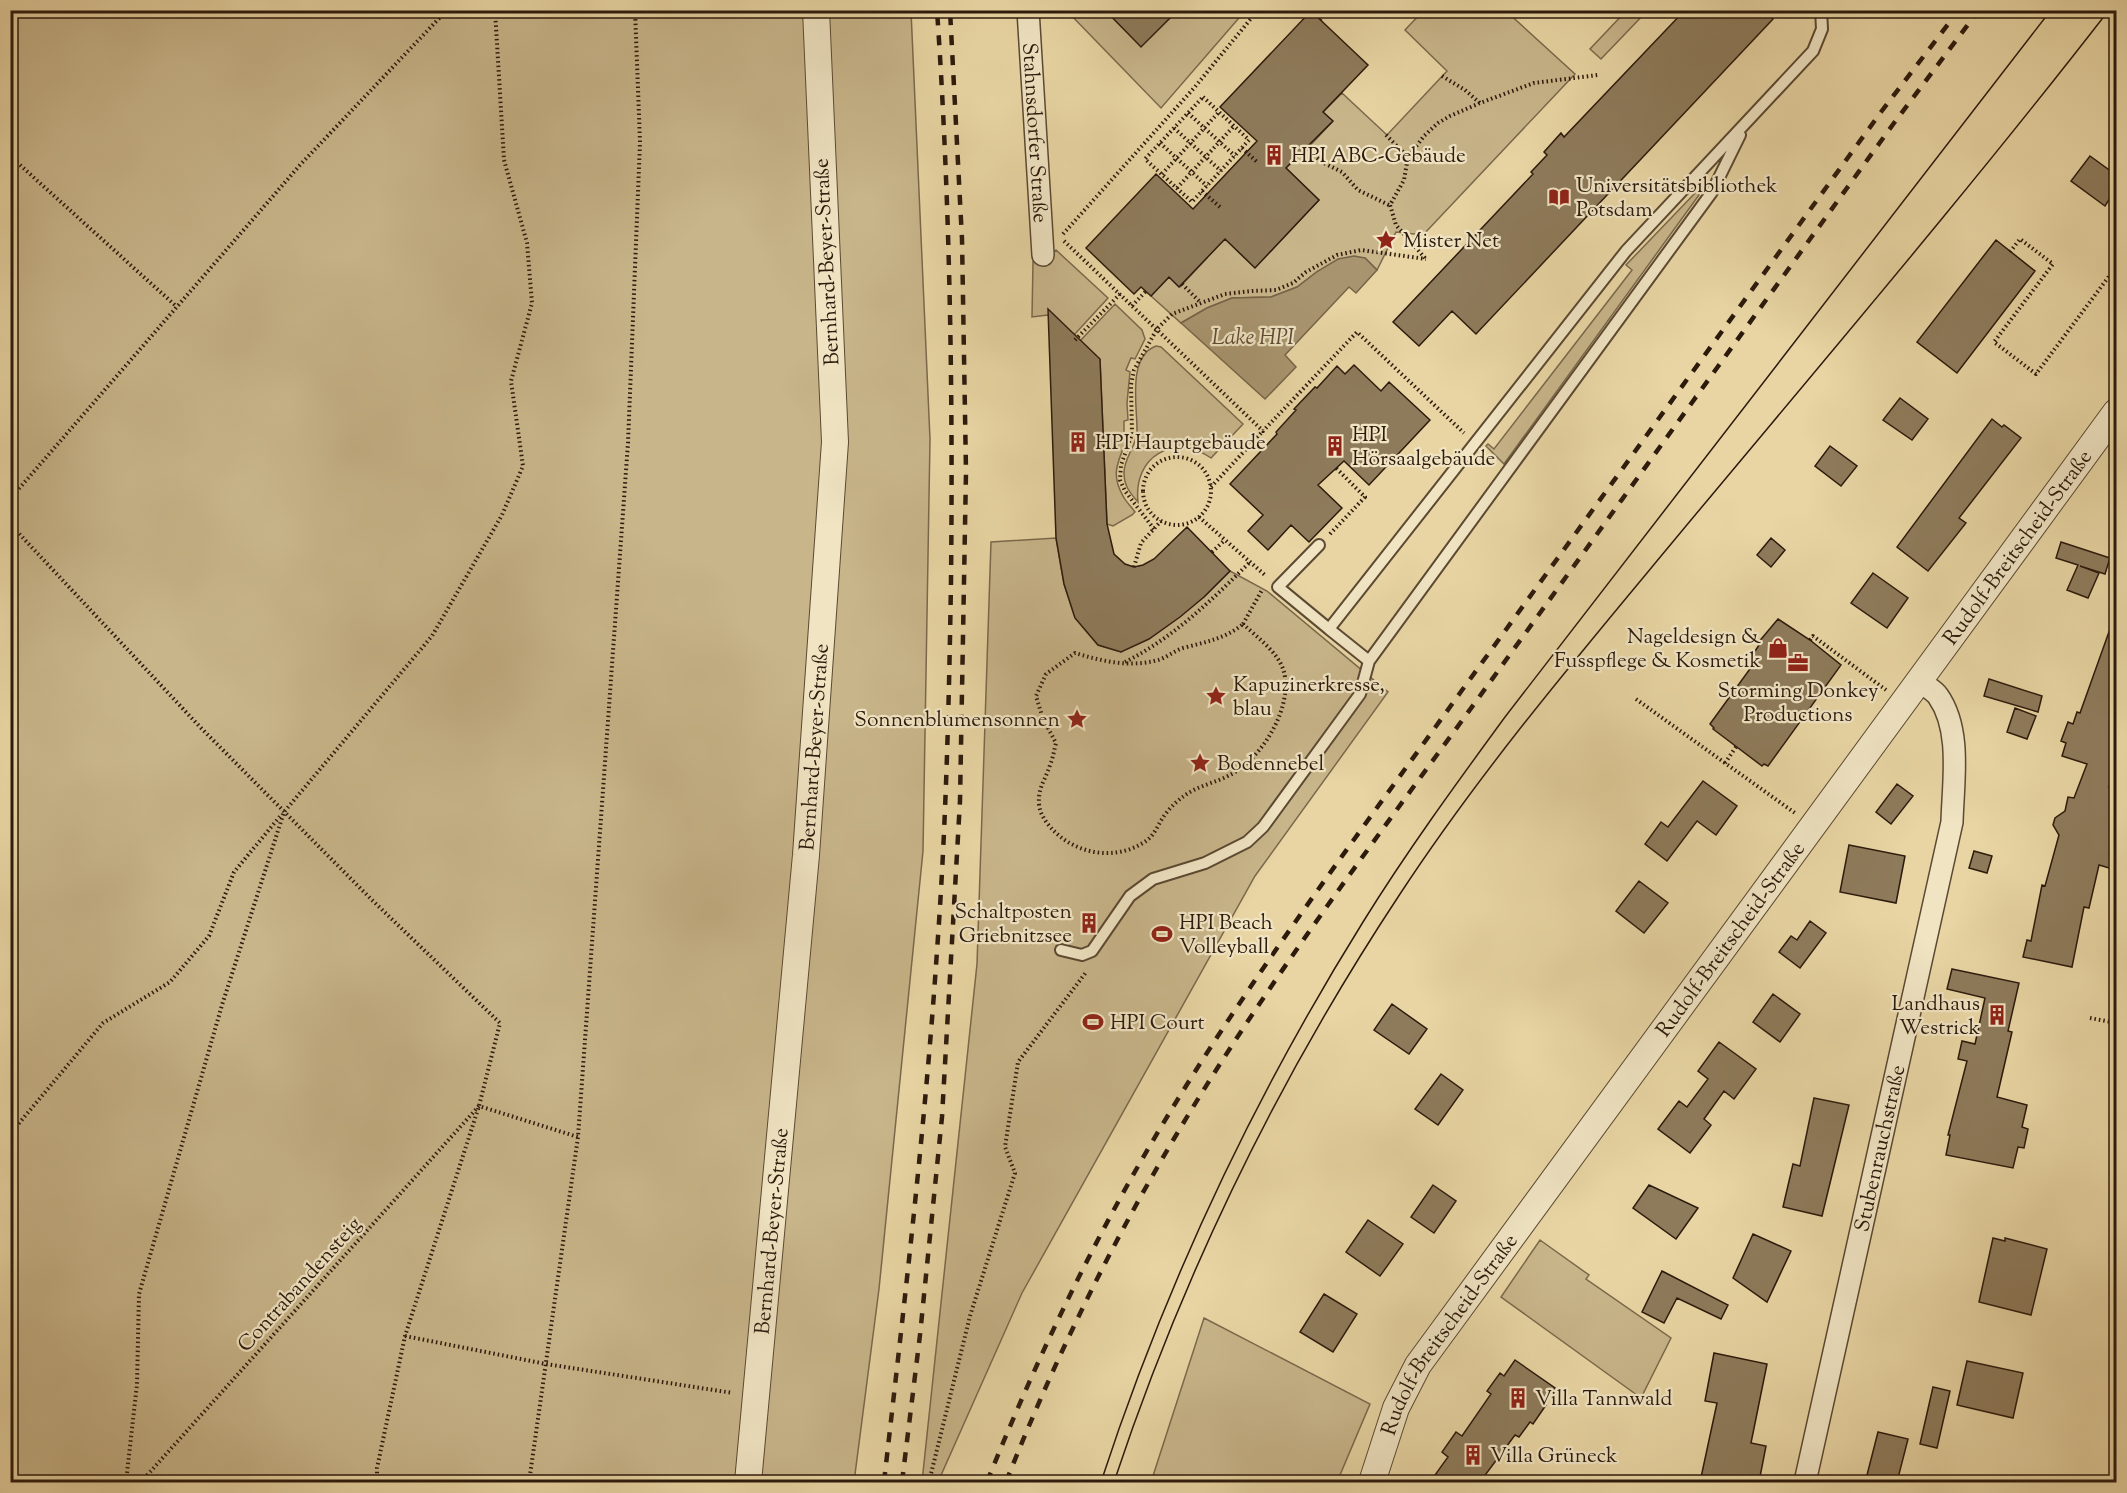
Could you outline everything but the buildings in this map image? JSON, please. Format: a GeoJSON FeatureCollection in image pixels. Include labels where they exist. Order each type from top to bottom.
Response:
{"type":"FeatureCollection","features":[{"type":"Feature","properties":{"kind":"street","name":"Bernhard-Beyer-Straße"},"geometry":{"type":"LineString","coordinates":[[748,1482],[806,855],[835,442],[816,10]]}},
{"type":"Feature","properties":{"kind":"street","name":"Stahnsdorfer Straße"},"geometry":{"type":"LineString","coordinates":[[1028,10],[1043,255]]}},
{"type":"Feature","properties":{"kind":"street","name":"Rudolf-Breitscheid-Straße"},"geometry":{"type":"LineString","coordinates":[[1372,1482],[1396,1408],[1418,1365],[2116,412]]}},
{"type":"Feature","properties":{"kind":"street","name":"Stubenrauchstraße"},"geometry":{"type":"LineString","coordinates":[[1805,1482],[1952,822],[1954,762],[1951,728],[1937,694],[1919,681]]}},
{"type":"Feature","properties":{"kind":"lane"},"geometry":{"type":"LineString","coordinates":[[1329,629],[1626,251],[1814,51],[1822,29],[1821,10]]}},
{"type":"Feature","properties":{"kind":"lane"},"geometry":{"type":"LineString","coordinates":[[1061,950],[1082,955],[1092,951],[1130,896],[1153,879],[1205,863],[1247,842],[1263,827],[1360,694],[1369,661],[1712,192],[1746,123]]}},
{"type":"Feature","properties":{"kind":"lane"},"geometry":{"type":"LineString","coordinates":[[1319,545],[1278,587],[1369,661]]}},
{"type":"Feature","properties":{"kind":"path"},"geometry":{"type":"LineString","coordinates":[[10,499],[300,165],[447,10]]}},
{"type":"Feature","properties":{"kind":"path"},"geometry":{"type":"LineString","coordinates":[[10,1134],[103,1023],[170,982],[209,936],[234,872],[432,636],[502,516],[523,466],[511,381],[532,303],[527,243],[504,160],[495,10]]}},
{"type":"Feature","properties":{"kind":"path"},"geometry":{"type":"LineString","coordinates":[[529,1482],[578,1137],[628,443],[640,142],[635,10]]}},
{"type":"Feature","properties":{"kind":"path"},"geometry":{"type":"LineString","coordinates":[[1258,10],[1194,88],[1060,237],[1263,431]]}},
{"type":"Feature","properties":{"kind":"path"},"geometry":{"type":"LineString","coordinates":[[1320,20],[1328,10]]}},
{"type":"Feature","properties":{"kind":"path"},"geometry":{"type":"LineString","coordinates":[[1360,10],[1367,17]]}},
{"type":"Feature","properties":{"kind":"path"},"geometry":{"type":"LineString","coordinates":[[1154,529],[1125,491],[1120,480],[1121,465],[1132,434],[1131,393],[1134,370],[1156,329],[1172,314],[1225,294],[1276,290],[1293,283],[1306,272],[1337,255],[1361,250],[1426,259],[1396,225],[1390,205],[1404,180],[1408,157],[1438,123],[1480,103],[1534,83],[1598,75]]}},
{"type":"Feature","properties":{"kind":"path"},"geometry":{"type":"LineString","coordinates":[[1442,76],[1465,90],[1480,103]]}},
{"type":"Feature","properties":{"kind":"path"},"geometry":{"type":"LineString","coordinates":[[1203,97],[1249,140],[1192,202],[1145,159],[1188,113],[1203,97]]}},
{"type":"Feature","properties":{"kind":"path"},"geometry":{"type":"LineString","coordinates":[[1162,174],[1219,112]]}},
{"type":"Feature","properties":{"kind":"path"},"geometry":{"type":"LineString","coordinates":[[1188,113],[1235,156]]}},
{"type":"Feature","properties":{"kind":"path"},"geometry":{"type":"LineString","coordinates":[[1177,188],[1234,126]]}},
{"type":"Feature","properties":{"kind":"path"},"geometry":{"type":"LineString","coordinates":[[1174,128],[1221,171]]}},
{"type":"Feature","properties":{"kind":"path"},"geometry":{"type":"LineString","coordinates":[[1386,135],[1408,157]]}},
{"type":"Feature","properties":{"kind":"path"},"geometry":{"type":"LineString","coordinates":[[1160,143],[1207,186]]}},
{"type":"Feature","properties":{"kind":"path"},"geometry":{"type":"LineString","coordinates":[[1242,148],[1258,164]]}},
{"type":"Feature","properties":{"kind":"path"},"geometry":{"type":"LineString","coordinates":[[1307,149],[1322,162],[1342,172],[1358,190],[1390,205]]}},
{"type":"Feature","properties":{"kind":"path"},"geometry":{"type":"LineString","coordinates":[[10,156],[177,307]]}},
{"type":"Feature","properties":{"kind":"path"},"geometry":{"type":"LineString","coordinates":[[1202,191],[1220,207]]}},
{"type":"Feature","properties":{"kind":"path"},"geometry":{"type":"LineString","coordinates":[[2010,252],[2020,239],[2053,264],[1994,342],[2037,374],[2116,267]]}},
{"type":"Feature","properties":{"kind":"path"},"geometry":{"type":"LineString","coordinates":[[1182,284],[1201,303]]}},
{"type":"Feature","properties":{"kind":"path"},"geometry":{"type":"LineString","coordinates":[[1132,306],[1146,291]]}},
{"type":"Feature","properties":{"kind":"path"},"geometry":{"type":"LineString","coordinates":[[1075,340],[1120,294]]}},
{"type":"Feature","properties":{"kind":"path"},"geometry":{"type":"LineString","coordinates":[[1211,487],[1357,332],[1475,444]]}},
{"type":"Feature","properties":{"kind":"path"},"geometry":{"type":"LineString","coordinates":[[1171,458],[1190,460],[1204,470],[1211,487],[1209,503],[1199,517],[1185,524],[1169,524],[1154,515],[1144,500],[1144,481],[1155,466],[1171,458]]}},
{"type":"Feature","properties":{"kind":"path"},"geometry":{"type":"LineString","coordinates":[[1319,545],[1365,497],[1336,468]]}},
{"type":"Feature","properties":{"kind":"path"},"geometry":{"type":"LineString","coordinates":[[1199,517],[1278,587]]}},
{"type":"Feature","properties":{"kind":"path"},"geometry":{"type":"LineString","coordinates":[[1134,567],[1142,543],[1161,521]]}},
{"type":"Feature","properties":{"kind":"path"},"geometry":{"type":"LineString","coordinates":[[10,524],[201,728],[373,901],[500,1023],[479,1106],[405,1336],[377,1468],[377,1482]]}},
{"type":"Feature","properties":{"kind":"path"},"geometry":{"type":"LineString","coordinates":[[1212,552],[1225,540]]}},
{"type":"Feature","properties":{"kind":"path"},"geometry":{"type":"LineString","coordinates":[[1123,663],[1185,623],[1208,604],[1250,562]]}},
{"type":"Feature","properties":{"kind":"path"},"geometry":{"type":"LineString","coordinates":[[1243,624],[1270,650],[1284,671],[1284,699],[1275,727],[1249,762],[1231,775],[1196,788],[1184,796],[1166,813],[1148,840],[1132,848],[1097,854],[1077,849],[1060,837],[1045,822],[1039,807],[1039,790],[1050,766],[1056,743],[1043,718],[1036,696],[1046,674],[1075,653],[1102,662],[1132,664],[1159,660],[1180,649],[1227,636],[1243,624],[1269,579]]}},
{"type":"Feature","properties":{"kind":"path"},"geometry":{"type":"LineString","coordinates":[[1180,617],[1185,623]]}},
{"type":"Feature","properties":{"kind":"path"},"geometry":{"type":"LineString","coordinates":[[1810,640],[1813,636],[1882,687]]}},
{"type":"Feature","properties":{"kind":"path"},"geometry":{"type":"LineString","coordinates":[[1636,699],[1792,811]]}},
{"type":"Feature","properties":{"kind":"path"},"geometry":{"type":"LineString","coordinates":[[1725,763],[1736,747]]}},
{"type":"Feature","properties":{"kind":"path"},"geometry":{"type":"LineString","coordinates":[[126,1482],[137,1384],[139,1294],[219,1017],[284,812]]}},
{"type":"Feature","properties":{"kind":"path"},"geometry":{"type":"LineString","coordinates":[[929,1482],[970,1316],[1015,1173],[1005,1147],[1018,1062],[1089,968]]}},
{"type":"Feature","properties":{"kind":"path"},"geometry":{"type":"LineString","coordinates":[[2090,1018],[2116,1021]]}},
{"type":"Feature","properties":{"kind":"path"},"geometry":{"type":"LineString","coordinates":[[479,1106],[578,1137]]}},
{"type":"Feature","properties":{"kind":"path","name":"Contrabandensteig"},"geometry":{"type":"LineString","coordinates":[[141,1482],[479,1106]]}},
{"type":"Feature","properties":{"kind":"path"},"geometry":{"type":"LineString","coordinates":[[405,1336],[546,1364],[757,1397]]}},
{"type":"Feature","properties":{"kind":"shaded area"},"geometry":{"type":"Polygon","coordinates":[[[10,11],[911,11],[930,439],[923,851],[879,1289],[854,1482],[11,1482],[10,11]]]}},
{"type":"Feature","properties":{"kind":"shaded area"},"geometry":{"type":"Polygon","coordinates":[[[1067,11],[1101,11],[1106,15],[1108,13],[1141,46],[1176,12],[1179,14],[1182,11],[1245,11],[1161,108],[1067,11]]]}},
{"type":"Feature","properties":{"kind":"shaded area"},"geometry":{"type":"Polygon","coordinates":[[[1423,11],[1506,11],[1575,74],[1423,235],[1396,232],[1377,270],[1365,258],[1318,271],[1297,287],[1271,297],[1232,298],[1207,308],[1181,323],[1151,296],[1169,277],[1180,287],[1207,258],[1214,228],[1255,267],[1319,200],[1278,161],[1295,142],[1305,151],[1307,149],[1332,122],[1323,112],[1342,93],[1387,135],[1447,71],[1405,30],[1423,11]]]}},
{"type":"Feature","properties":{"kind":"shaded area"},"geometry":{"type":"Polygon","coordinates":[[[1626,11],[1647,11],[1601,59],[1590,49],[1626,11]]]}},
{"type":"Feature","properties":{"kind":"shaded area"},"geometry":{"type":"Polygon","coordinates":[[[1697,191],[1699,195],[1504,464],[1486,446],[1488,444],[1494,449],[1632,270],[1626,265],[1697,191]]]}},
{"type":"Feature","properties":{"kind":"shaded area"},"geometry":{"type":"Polygon","coordinates":[[[1056,250],[1108,298],[1074,335],[1050,312],[1048,315],[1032,317],[1033,261],[1045,261],[1056,250]]]}},
{"type":"Feature","properties":{"kind":"shaded area"},"geometry":{"type":"Polygon","coordinates":[[[1115,304],[1142,330],[1145,339],[1135,359],[1131,358],[1126,370],[1130,372],[1128,420],[1124,421],[1124,436],[1128,436],[1116,473],[1124,498],[1135,512],[1113,526],[1107,524],[1100,360],[1080,341],[1115,304]]]}},
{"type":"Feature","properties":{"kind":"shaded area"},"geometry":{"type":"Polygon","coordinates":[[[1156,346],[1161,347],[1243,424],[1211,458],[1197,451],[1183,448],[1159,453],[1149,461],[1142,472],[1138,486],[1138,502],[1126,486],[1124,468],[1137,433],[1137,372],[1147,352],[1156,346]]]}},
{"type":"Feature","properties":{"kind":"shaded area"},"geometry":{"type":"Polygon","coordinates":[[[1056,538],[1064,584],[1075,618],[1098,645],[1121,652],[1204,597],[1230,571],[1267,591],[1388,692],[1255,876],[1022,1293],[938,1482],[922,1482],[977,964],[991,542],[1056,538]]]}},
{"type":"Feature","properties":{"kind":"shaded area"},"geometry":{"type":"Polygon","coordinates":[[[1540,1240],[1589,1275],[1586,1279],[1671,1338],[1641,1398],[1501,1297],[1540,1240]]]}},
{"type":"Feature","properties":{"kind":"shaded area"},"geometry":{"type":"Polygon","coordinates":[[[1204,1318],[1370,1404],[1337,1482],[1151,1482],[1204,1318]]]}},
{"type":"Feature","properties":{"kind":"water","name":"Lake HPI"},"geometry":{"type":"Polygon","coordinates":[[[1354,256],[1365,258],[1377,270],[1356,293],[1349,287],[1285,355],[1296,367],[1265,399],[1181,323],[1207,308],[1232,298],[1271,297],[1297,287],[1338,259],[1354,256]]]}},
{"type":"Feature","properties":{"kind":"tram line"},"geometry":{"type":"LineString","coordinates":[[1101,1482],[1154,1336],[1215,1194],[1285,1056],[1363,922],[1432,818],[1505,717],[2051,10]]}},
{"type":"Feature","properties":{"kind":"tram line"},"geometry":{"type":"LineString","coordinates":[[1114,1482],[1171,1328],[1237,1179],[1314,1034],[1356,963],[1432,846],[1500,754],[1608,620],[1951,208],[2109,10]]}},
{"type":"Feature","properties":{"kind":"railway"},"geometry":{"type":"LineString","coordinates":[[884,1482],[914,1217],[932,1018],[947,766],[951,581],[951,367],[948,224],[937,10]]}},
{"type":"Feature","properties":{"kind":"railway"},"geometry":{"type":"LineString","coordinates":[[902,1482],[920,1335],[942,1117],[960,801],[966,472],[962,239],[950,10]]}},
{"type":"Feature","properties":{"kind":"railway"},"geometry":{"type":"LineString","coordinates":[[987,1482],[1019,1406],[1089,1257],[1128,1184],[1204,1057],[1330,873],[1775,257],[1959,10]]}},
{"type":"Feature","properties":{"kind":"railway"},"geometry":{"type":"LineString","coordinates":[[1006,1482],[1083,1306],[1127,1221],[1175,1137],[1246,1025],[1359,861],[1894,123],[1979,10]]}},
{"type":"Feature","properties":{"kind":"place","name":"HPI ABC-Gebäude"},"geometry":{"type":"Point","coordinates":[1274,155]}},
{"type":"Feature","properties":{"kind":"place","name":"Universitätsbibliothek Potsdam"},"geometry":{"type":"Point","coordinates":[1559,197]}},
{"type":"Feature","properties":{"kind":"place","name":"Mister Net"},"geometry":{"type":"Point","coordinates":[1386,240]}},
{"type":"Feature","properties":{"kind":"place","name":"HPI Hauptgebäude"},"geometry":{"type":"Point","coordinates":[1078,442]}},
{"type":"Feature","properties":{"kind":"place","name":"HPI Hörsaalgebäude"},"geometry":{"type":"Point","coordinates":[1335,446]}},
{"type":"Feature","properties":{"kind":"place","name":"Nageldesign & Fusspflege & Kosmetik"},"geometry":{"type":"Point","coordinates":[1778,648]}},
{"type":"Feature","properties":{"kind":"place","name":"Storming Donkey Productions"},"geometry":{"type":"Point","coordinates":[1798,663]}},
{"type":"Feature","properties":{"kind":"place","name":"Kapuzinerkresse, blau"},"geometry":{"type":"Point","coordinates":[1216,696]}},
{"type":"Feature","properties":{"kind":"place","name":"Sonnenblumensonnen"},"geometry":{"type":"Point","coordinates":[1077,719]}},
{"type":"Feature","properties":{"kind":"place","name":"Bodennebel"},"geometry":{"type":"Point","coordinates":[1200,763]}},
{"type":"Feature","properties":{"kind":"place","name":"Schaltposten Griebnitzsee"},"geometry":{"type":"Point","coordinates":[1089,923]}},
{"type":"Feature","properties":{"kind":"place","name":"HPI Beach Volleyball"},"geometry":{"type":"Point","coordinates":[1162,934]}},
{"type":"Feature","properties":{"kind":"place","name":"Landhaus Westrick"},"geometry":{"type":"Point","coordinates":[1997,1015]}},
{"type":"Feature","properties":{"kind":"place","name":"HPI Court"},"geometry":{"type":"Point","coordinates":[1093,1022]}},
{"type":"Feature","properties":{"kind":"place","name":"Villa Tannwald"},"geometry":{"type":"Point","coordinates":[1518,1398]}},
{"type":"Feature","properties":{"kind":"place","name":"Villa Grüneck"},"geometry":{"type":"Point","coordinates":[1473,1455]}}]}
